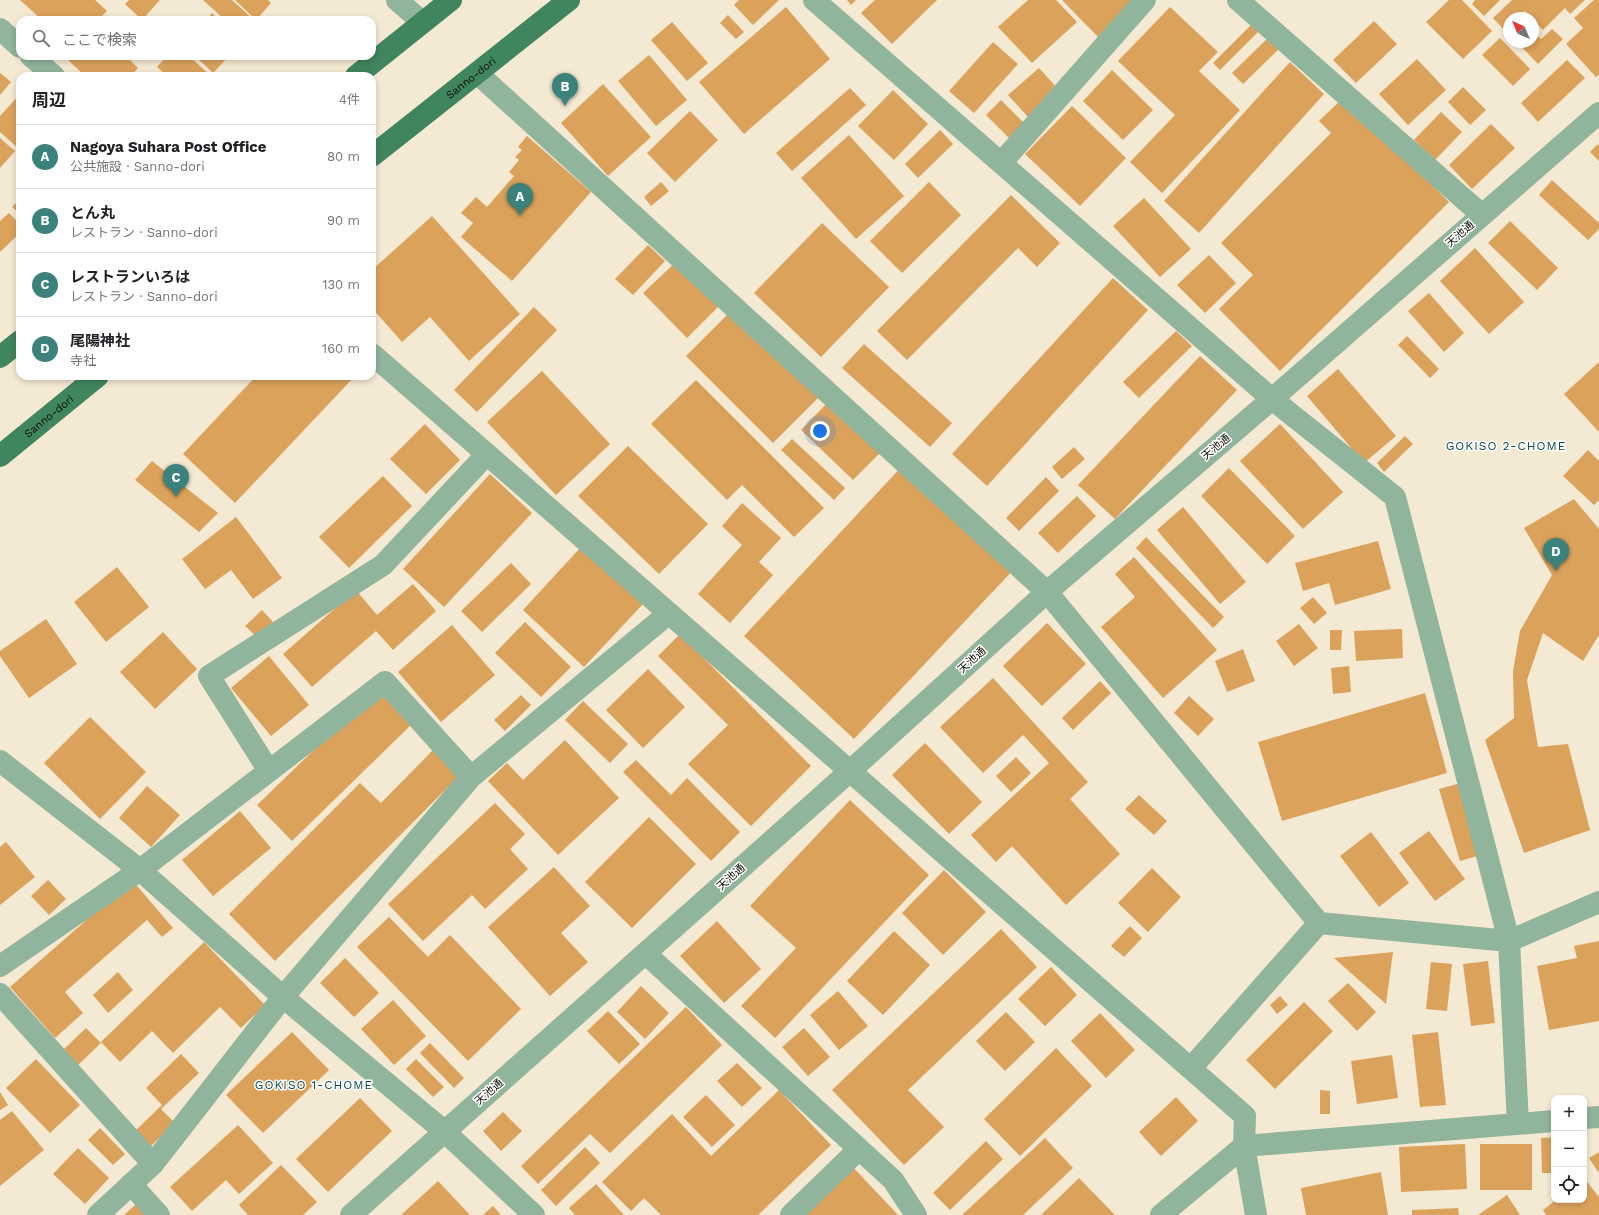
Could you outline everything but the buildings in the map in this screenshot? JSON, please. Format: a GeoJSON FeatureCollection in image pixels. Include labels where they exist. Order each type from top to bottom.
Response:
{"type":"FeatureCollection","features":[{"type":"Feature","properties":{"kind":"main road"},"geometry":{"type":"LineString","coordinates":[[376,60],[451,0]]}},
{"type":"Feature","properties":{"kind":"main road","name":"Sanno-dori"},"geometry":{"type":"LineString","coordinates":[[376,153],[569,0]]}},
{"type":"Feature","properties":{"kind":"main road"},"geometry":{"type":"LineString","coordinates":[[361,72],[376,60]]}},
{"type":"Feature","properties":{"kind":"main road"},"geometry":{"type":"LineString","coordinates":[[0,357],[16,344]]}},
{"type":"Feature","properties":{"kind":"main road","name":"Sanno-dori"},"geometry":{"type":"LineString","coordinates":[[0,456],[93,380]]}},
{"type":"Feature","properties":{"kind":"street"},"geometry":{"type":"LineString","coordinates":[[397,0],[422,22]]}},
{"type":"Feature","properties":{"kind":"street"},"geometry":{"type":"LineString","coordinates":[[814,0],[1272,400],[1395,497],[1509,940],[1518,1124]]}},
{"type":"Feature","properties":{"kind":"street"},"geometry":{"type":"LineString","coordinates":[[1001,163],[1145,0]]}},
{"type":"Feature","properties":{"kind":"street"},"geometry":{"type":"LineString","coordinates":[[1238,0],[1482,215]]}},
{"type":"Feature","properties":{"kind":"street"},"geometry":{"type":"LineString","coordinates":[[0,29],[16,43]]}},
{"type":"Feature","properties":{"kind":"street"},"geometry":{"type":"LineString","coordinates":[[36,60],[49,72]]}},
{"type":"Feature","properties":{"kind":"street"},"geometry":{"type":"LineString","coordinates":[[477,72],[1047,592],[1319,923],[1509,940],[1599,902]]}},
{"type":"Feature","properties":{"kind":"street","name":"天池通"},"geometry":{"type":"LineString","coordinates":[[351,1215],[444,1131],[646,954],[1047,592],[1272,400],[1599,113]]}},
{"type":"Feature","properties":{"kind":"street"},"geometry":{"type":"LineString","coordinates":[[376,357],[849,772],[1245,1116],[1244,1146],[1256,1215]]}},
{"type":"Feature","properties":{"kind":"street"},"geometry":{"type":"LineString","coordinates":[[269,771],[209,676],[383,565],[487,454]]}},
{"type":"Feature","properties":{"kind":"street"},"geometry":{"type":"LineString","coordinates":[[98,1215],[153,1164],[283,997],[471,777],[668,614]]}},
{"type":"Feature","properties":{"kind":"street"},"geometry":{"type":"LineString","coordinates":[[0,966],[140,870],[385,682],[471,777]]}},
{"type":"Feature","properties":{"kind":"street"},"geometry":{"type":"LineString","coordinates":[[0,761],[140,870],[283,997],[444,1131],[534,1215]]}},
{"type":"Feature","properties":{"kind":"street"},"geometry":{"type":"LineString","coordinates":[[1191,1068],[1319,923]]}},
{"type":"Feature","properties":{"kind":"street"},"geometry":{"type":"LineString","coordinates":[[646,954],[893,1180],[916,1215]]}},
{"type":"Feature","properties":{"kind":"street"},"geometry":{"type":"LineString","coordinates":[[0,994],[153,1164]]}},
{"type":"Feature","properties":{"kind":"street"},"geometry":{"type":"LineString","coordinates":[[1587,1118],[1599,1117]]}},
{"type":"Feature","properties":{"kind":"street"},"geometry":{"type":"LineString","coordinates":[[1161,1215],[1244,1146],[1551,1121]]}},
{"type":"Feature","properties":{"kind":"street"},"geometry":{"type":"LineString","coordinates":[[791,1215],[859,1150]]}},
{"type":"Feature","properties":{"kind":"street"},"geometry":{"type":"LineString","coordinates":[[132,1184],[159,1215]]}},
{"type":"Feature","properties":{"kind":"place","name":"とん丸"},"geometry":{"type":"Point","coordinates":[565,106]}},
{"type":"Feature","properties":{"kind":"place","name":"Nagoya Suhara Post Office"},"geometry":{"type":"Point","coordinates":[520,216]}},
{"type":"Feature","properties":{"kind":"place","name":"レストランいろは"},"geometry":{"type":"Point","coordinates":[176,497]}},
{"type":"Feature","properties":{"kind":"place","name":"尾陽神社"},"geometry":{"type":"Point","coordinates":[1556,571]}},
{"type":"Feature","properties":{"kind":"district","name":"GOKISO 2-CHOME"},"geometry":{"type":"Point","coordinates":[1506,446]}},
{"type":"Feature","properties":{"kind":"district","name":"GOKISO 1-CHOME"},"geometry":{"type":"Point","coordinates":[314,1085]}}]}
